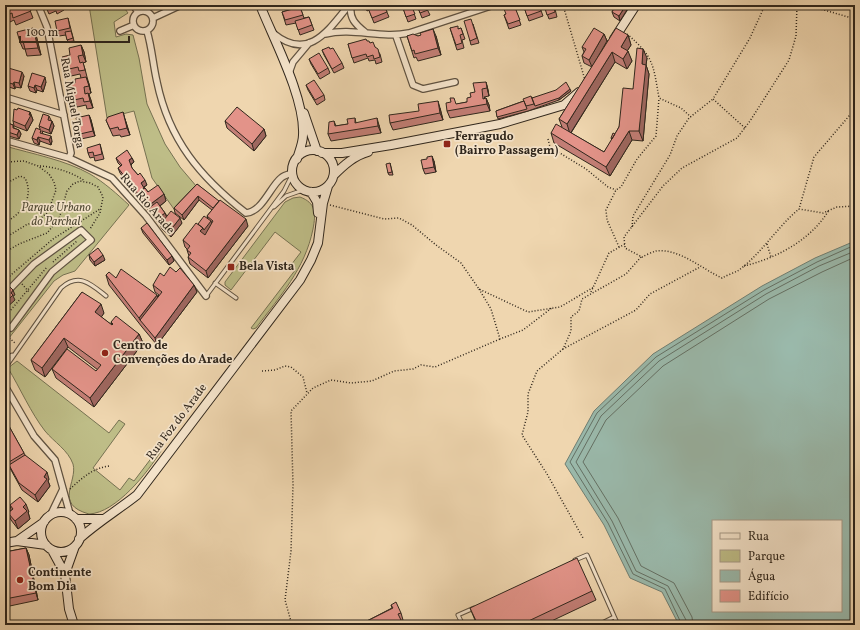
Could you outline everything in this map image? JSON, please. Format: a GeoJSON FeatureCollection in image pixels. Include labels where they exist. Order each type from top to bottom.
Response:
{"type":"FeatureCollection","features":[{"type":"Feature","properties":{"kind":"street","name":"Rua Miguel Torga"},"geometry":{"type":"LineString","coordinates":[[38,5],[47,27],[71,153],[69,158]]}},
{"type":"Feature","properties":{"kind":"street"},"geometry":{"type":"LineString","coordinates":[[133,5],[138,12]]}},
{"type":"Feature","properties":{"kind":"street"},"geometry":{"type":"LineString","coordinates":[[153,18],[181,5]]}},
{"type":"Feature","properties":{"kind":"street"},"geometry":{"type":"LineString","coordinates":[[260,5],[320,152],[332,162],[334,175]]}},
{"type":"Feature","properties":{"kind":"street"},"geometry":{"type":"LineString","coordinates":[[350,5],[352,20],[365,32]]}},
{"type":"Feature","properties":{"kind":"street"},"geometry":{"type":"LineString","coordinates":[[326,34],[350,5]]}},
{"type":"Feature","properties":{"kind":"street"},"geometry":{"type":"LineString","coordinates":[[288,75],[293,62],[309,43],[326,34],[350,31],[396,36],[494,5]]}},
{"type":"Feature","properties":{"kind":"street"},"geometry":{"type":"LineString","coordinates":[[609,47],[636,5]]}},
{"type":"Feature","properties":{"kind":"street"},"geometry":{"type":"LineString","coordinates":[[146,11],[153,18],[153,24],[146,31],[140,31],[134,25],[134,16],[138,12],[146,11]]}},
{"type":"Feature","properties":{"kind":"street"},"geometry":{"type":"LineString","coordinates":[[120,31],[134,25]]}},
{"type":"Feature","properties":{"kind":"street"},"geometry":{"type":"LineString","coordinates":[[269,29],[290,43],[309,43]]}},
{"type":"Feature","properties":{"kind":"street"},"geometry":{"type":"LineString","coordinates":[[146,31],[152,47],[156,80],[162,105],[172,130],[202,174],[246,213],[250,213],[259,205],[281,177],[293,174],[294,165],[303,136],[296,96]]}},
{"type":"Feature","properties":{"kind":"street"},"geometry":{"type":"LineString","coordinates":[[396,36],[413,85],[423,90],[455,82]]}},
{"type":"Feature","properties":{"kind":"street"},"geometry":{"type":"LineString","coordinates":[[297,159],[305,152],[342,153],[500,124],[564,105],[575,97],[586,83]]}},
{"type":"Feature","properties":{"kind":"street"},"geometry":{"type":"LineString","coordinates":[[5,97],[64,115]]}},
{"type":"Feature","properties":{"kind":"street","name":"Rua Rio Arade"},"geometry":{"type":"LineString","coordinates":[[5,140],[69,158],[112,178],[146,216],[206,296]]}},
{"type":"Feature","properties":{"kind":"street","name":"Rua Foz do Arade"},"geometry":{"type":"LineString","coordinates":[[77,542],[102,519],[122,507],[137,494],[300,280],[318,243],[323,203],[328,186],[334,175],[360,154],[391,145]]}},
{"type":"Feature","properties":{"kind":"street","name":"Rua Foz do Arade"},"geometry":{"type":"LineString","coordinates":[[293,174],[295,182],[307,191],[317,202],[320,226]]}},
{"type":"Feature","properties":{"kind":"street"},"geometry":{"type":"LineString","coordinates":[[307,191],[320,191],[328,186]]}},
{"type":"Feature","properties":{"kind":"street"},"geometry":{"type":"LineString","coordinates":[[5,294],[34,264],[82,230],[91,240],[52,272],[11,328],[5,324]]}},
{"type":"Feature","properties":{"kind":"street"},"geometry":{"type":"LineString","coordinates":[[5,386],[34,436],[55,460],[73,517],[80,527],[77,542],[65,574]]}},
{"type":"Feature","properties":{"kind":"street"},"geometry":{"type":"LineString","coordinates":[[64,492],[47,518],[41,533],[65,574],[69,609],[74,625]]}},
{"type":"Feature","properties":{"kind":"street"},"geometry":{"type":"LineString","coordinates":[[5,544],[16,541],[57,512],[73,517],[102,519]]}},
{"type":"Feature","properties":{"kind":"street"},"geometry":{"type":"LineString","coordinates":[[16,541],[49,547],[64,552],[77,542]]}},
{"type":"Feature","properties":{"kind":"lane"},"geometry":{"type":"LineString","coordinates":[[206,296],[284,191],[293,174]]}},
{"type":"Feature","properties":{"kind":"lane"},"geometry":{"type":"LineString","coordinates":[[268,213],[286,196],[307,191]]}},
{"type":"Feature","properties":{"kind":"lane"},"geometry":{"type":"LineString","coordinates":[[5,368],[13,354],[60,288],[66,282],[73,280],[88,282],[106,296]]}},
{"type":"Feature","properties":{"kind":"lane"},"geometry":{"type":"LineString","coordinates":[[215,283],[236,298]]}},
{"type":"Feature","properties":{"kind":"lane"},"geometry":{"type":"LineString","coordinates":[[5,358],[13,354]]}},
{"type":"Feature","properties":{"kind":"lane"},"geometry":{"type":"LineString","coordinates":[[572,561],[587,554],[618,625]]}},
{"type":"Feature","properties":{"kind":"lane"},"geometry":{"type":"LineString","coordinates":[[463,625],[458,615],[480,605]]}},
{"type":"Feature","properties":{"kind":"lane"},"geometry":{"type":"LineString","coordinates":[[598,625],[614,618]]}},
{"type":"Feature","properties":{"kind":"path"},"geometry":{"type":"LineString","coordinates":[[563,5],[586,83]]}},
{"type":"Feature","properties":{"kind":"path"},"geometry":{"type":"LineString","coordinates":[[631,227],[633,216],[670,155],[677,136],[691,117],[713,99],[750,38],[765,5]]}},
{"type":"Feature","properties":{"kind":"path"},"geometry":{"type":"LineString","coordinates":[[642,257],[625,248],[624,237],[664,186],[682,168],[737,138],[745,128],[769,94],[789,60],[796,36],[797,5]]}},
{"type":"Feature","properties":{"kind":"path"},"geometry":{"type":"LineString","coordinates":[[808,5],[855,19]]}},
{"type":"Feature","properties":{"kind":"path"},"geometry":{"type":"LineString","coordinates":[[619,247],[607,220],[606,210],[616,190],[621,187],[637,159],[656,136],[659,98],[652,64],[644,49],[621,29]]}},
{"type":"Feature","properties":{"kind":"path"},"geometry":{"type":"LineString","coordinates":[[659,98],[681,108],[691,117]]}},
{"type":"Feature","properties":{"kind":"path"},"geometry":{"type":"LineString","coordinates":[[713,99],[745,128]]}},
{"type":"Feature","properties":{"kind":"path"},"geometry":{"type":"LineString","coordinates":[[563,349],[571,331],[571,317],[579,311],[582,299],[626,274],[642,257],[656,251],[675,252],[722,278],[743,266],[767,243],[785,221],[799,209],[814,157],[855,109]]}},
{"type":"Feature","properties":{"kind":"path"},"geometry":{"type":"LineString","coordinates":[[548,139],[550,147],[560,152],[608,187],[616,190]]}},
{"type":"Feature","properties":{"kind":"path"},"geometry":{"type":"LineString","coordinates":[[5,162],[24,162],[38,166],[60,169],[98,187],[103,197],[100,213],[86,234],[45,269],[5,317]]}},
{"type":"Feature","properties":{"kind":"path"},"geometry":{"type":"LineString","coordinates":[[5,238],[26,225],[40,220],[48,212],[53,203],[56,190],[54,182],[49,174],[38,166]]}},
{"type":"Feature","properties":{"kind":"path"},"geometry":{"type":"LineString","coordinates":[[5,184],[20,176],[25,178],[28,184],[29,194],[27,203],[21,210],[5,222]]}},
{"type":"Feature","properties":{"kind":"path"},"geometry":{"type":"LineString","coordinates":[[5,252],[19,244],[47,233],[59,219],[67,191],[73,184],[86,182]]}},
{"type":"Feature","properties":{"kind":"path"},"geometry":{"type":"LineString","coordinates":[[323,203],[359,214],[384,219],[398,218],[412,225],[461,263],[491,309],[500,339]]}},
{"type":"Feature","properties":{"kind":"path"},"geometry":{"type":"LineString","coordinates":[[799,209],[823,212],[837,207],[855,206]]}},
{"type":"Feature","properties":{"kind":"path"},"geometry":{"type":"LineString","coordinates":[[743,266],[765,261],[790,247],[822,222],[829,210]]}},
{"type":"Feature","properties":{"kind":"path"},"geometry":{"type":"LineString","coordinates":[[767,243],[771,257]]}},
{"type":"Feature","properties":{"kind":"path"},"geometry":{"type":"LineString","coordinates":[[590,294],[609,253],[625,244]]}},
{"type":"Feature","properties":{"kind":"path"},"geometry":{"type":"LineString","coordinates":[[583,538],[547,474],[522,435],[528,412],[528,394],[537,371],[563,349],[636,310],[650,294],[700,267]]}},
{"type":"Feature","properties":{"kind":"path"},"geometry":{"type":"LineString","coordinates":[[12,274],[34,297]]}},
{"type":"Feature","properties":{"kind":"path"},"geometry":{"type":"LineString","coordinates":[[479,289],[528,312],[554,306],[560,307],[594,287]]}},
{"type":"Feature","properties":{"kind":"path"},"geometry":{"type":"LineString","coordinates":[[292,625],[286,600],[291,551],[294,485],[291,411],[313,388],[331,380],[351,383],[372,381],[394,371],[413,369],[421,365],[435,367],[523,330],[554,306]]}},
{"type":"Feature","properties":{"kind":"path"},"geometry":{"type":"LineString","coordinates":[[5,334],[19,346]]}},
{"type":"Feature","properties":{"kind":"path"},"geometry":{"type":"LineString","coordinates":[[262,371],[275,370],[285,366],[291,367],[303,377],[307,393]]}},
{"type":"Feature","properties":{"kind":"path"},"geometry":{"type":"LineString","coordinates":[[64,492],[89,473],[101,467],[109,466]]}},
{"type":"Feature","properties":{"kind":"green space"},"geometry":{"type":"Polygon","coordinates":[[[89,5],[122,5],[128,13],[114,22],[116,37],[126,34],[133,35],[139,58],[147,104],[165,144],[180,167],[197,187],[176,212],[152,178],[134,111],[107,118],[89,5]]]}},
{"type":"Feature","properties":{"kind":"green space","name":"Parque Urbano do Parchal"},"geometry":{"type":"Polygon","coordinates":[[[5,146],[49,158],[80,169],[101,181],[129,205],[75,271],[63,275],[54,281],[5,343],[5,146]]]}},
{"type":"Feature","properties":{"kind":"green space"},"geometry":{"type":"Polygon","coordinates":[[[300,197],[309,202],[314,209],[314,223],[309,243],[304,257],[290,282],[256,328],[253,329],[251,328],[296,269],[291,265],[301,252],[275,232],[231,290],[225,285],[225,282],[285,202],[293,198],[300,197]]]}},
{"type":"Feature","properties":{"kind":"green space"},"geometry":{"type":"Polygon","coordinates":[[[17,361],[109,433],[119,420],[125,424],[93,468],[120,490],[129,478],[134,481],[159,448],[161,451],[140,480],[110,507],[99,512],[89,514],[78,510],[72,504],[69,499],[69,492],[74,471],[73,464],[68,454],[40,424],[8,368],[17,361]]]}},
{"type":"Feature","properties":{"kind":"water"},"geometry":{"type":"Polygon","coordinates":[[[855,241],[855,625],[679,625],[662,592],[630,578],[604,525],[565,464],[594,411],[653,354],[762,286],[815,258],[855,241]]]}},
{"type":"Feature","properties":{"kind":"building"},"geometry":{"type":"Polygon","coordinates":[[[6,5],[28,5],[31,11],[13,18],[12,13],[7,15],[5,12],[6,5]]]}},
{"type":"Feature","properties":{"kind":"building"},"geometry":{"type":"Polygon","coordinates":[[[45,5],[63,6],[56,9],[54,6],[47,9],[45,5]]]}},
{"type":"Feature","properties":{"kind":"building"},"geometry":{"type":"Polygon","coordinates":[[[377,5],[384,5],[387,12],[372,18],[368,8],[377,5]]]}},
{"type":"Feature","properties":{"kind":"building"},"geometry":{"type":"Polygon","coordinates":[[[402,5],[411,5],[415,14],[406,17],[402,5]]]}},
{"type":"Feature","properties":{"kind":"building"},"geometry":{"type":"Polygon","coordinates":[[[417,5],[426,5],[428,10],[420,13],[417,5]]]}},
{"type":"Feature","properties":{"kind":"building"},"geometry":{"type":"Polygon","coordinates":[[[514,5],[520,20],[508,24],[504,15],[506,14],[504,9],[514,5]]]}},
{"type":"Feature","properties":{"kind":"building"},"geometry":{"type":"Polygon","coordinates":[[[529,5],[539,5],[541,11],[527,16],[524,7],[529,5]]]}},
{"type":"Feature","properties":{"kind":"building"},"geometry":{"type":"Polygon","coordinates":[[[544,5],[553,5],[555,12],[547,15],[544,5]]]}},
{"type":"Feature","properties":{"kind":"building"},"geometry":{"type":"Polygon","coordinates":[[[616,5],[626,5],[619,16],[612,12],[616,5]]]}},
{"type":"Feature","properties":{"kind":"building"},"geometry":{"type":"Polygon","coordinates":[[[300,7],[303,15],[285,20],[282,12],[300,7]]]}},
{"type":"Feature","properties":{"kind":"building"},"geometry":{"type":"Polygon","coordinates":[[[309,17],[312,25],[298,30],[295,21],[309,17]]]}},
{"type":"Feature","properties":{"kind":"building"},"geometry":{"type":"Polygon","coordinates":[[[68,18],[70,28],[57,31],[55,21],[68,18]]]}},
{"type":"Feature","properties":{"kind":"building"},"geometry":{"type":"Polygon","coordinates":[[[471,19],[477,38],[470,41],[464,21],[471,19]]]}},
{"type":"Feature","properties":{"kind":"building"},"geometry":{"type":"Polygon","coordinates":[[[458,26],[458,29],[461,28],[463,34],[460,35],[462,43],[456,45],[450,28],[458,26]]]}},
{"type":"Feature","properties":{"kind":"building"},"geometry":{"type":"Polygon","coordinates":[[[33,28],[38,48],[25,49],[23,41],[20,42],[17,32],[33,28]]]}},
{"type":"Feature","properties":{"kind":"building"},"geometry":{"type":"Polygon","coordinates":[[[594,28],[604,34],[589,60],[582,56],[586,49],[582,47],[594,28]]]}},
{"type":"Feature","properties":{"kind":"building"},"geometry":{"type":"Polygon","coordinates":[[[616,28],[628,35],[621,47],[628,51],[623,59],[612,52],[567,124],[559,119],[616,28]]]}},
{"type":"Feature","properties":{"kind":"building"},"geometry":{"type":"Polygon","coordinates":[[[433,29],[438,48],[415,54],[414,50],[412,51],[407,36],[413,34],[418,36],[421,35],[420,33],[433,29]]]}},
{"type":"Feature","properties":{"kind":"building"},"geometry":{"type":"Polygon","coordinates":[[[71,31],[73,38],[67,40],[65,32],[71,31]]]}},
{"type":"Feature","properties":{"kind":"building"},"geometry":{"type":"Polygon","coordinates":[[[366,39],[370,43],[373,42],[375,47],[378,49],[380,57],[374,59],[373,55],[367,57],[366,54],[352,58],[348,44],[366,39]]]}},
{"type":"Feature","properties":{"kind":"building"},"geometry":{"type":"Polygon","coordinates":[[[81,45],[83,55],[78,56],[80,63],[83,62],[85,70],[79,71],[78,67],[69,69],[68,63],[63,64],[62,57],[70,55],[69,48],[81,45]]]}},
{"type":"Feature","properties":{"kind":"building"},"geometry":{"type":"Polygon","coordinates":[[[329,47],[330,49],[333,48],[342,63],[332,69],[322,50],[329,47]]]}},
{"type":"Feature","properties":{"kind":"building"},"geometry":{"type":"Polygon","coordinates":[[[637,48],[643,49],[642,64],[646,65],[639,131],[629,131],[606,167],[551,133],[556,124],[604,152],[619,127],[623,88],[633,89],[637,48]]]}},
{"type":"Feature","properties":{"kind":"building"},"geometry":{"type":"Polygon","coordinates":[[[319,53],[328,68],[318,74],[309,59],[319,53]]]}},
{"type":"Feature","properties":{"kind":"building"},"geometry":{"type":"Polygon","coordinates":[[[5,67],[22,72],[19,83],[14,82],[13,84],[5,82],[5,67]]]}},
{"type":"Feature","properties":{"kind":"building"},"geometry":{"type":"Polygon","coordinates":[[[32,73],[45,77],[41,87],[35,85],[34,88],[28,86],[32,73]]]}},
{"type":"Feature","properties":{"kind":"building"},"geometry":{"type":"Polygon","coordinates":[[[86,77],[89,86],[84,87],[85,94],[88,93],[90,101],[84,102],[83,98],[74,100],[73,94],[69,95],[66,85],[75,83],[75,79],[86,77]]]}},
{"type":"Feature","properties":{"kind":"building"},"geometry":{"type":"Polygon","coordinates":[[[314,80],[324,95],[315,100],[306,85],[314,80]]]}},
{"type":"Feature","properties":{"kind":"building"},"geometry":{"type":"Polygon","coordinates":[[[486,82],[487,88],[482,89],[483,99],[486,98],[487,104],[447,111],[446,103],[451,102],[450,98],[454,98],[456,104],[467,102],[467,98],[471,97],[470,93],[475,92],[473,83],[486,82]]]}},
{"type":"Feature","properties":{"kind":"building"},"geometry":{"type":"Polygon","coordinates":[[[566,82],[570,89],[559,98],[535,106],[532,98],[556,90],[566,82]]]}},
{"type":"Feature","properties":{"kind":"building"},"geometry":{"type":"Polygon","coordinates":[[[531,96],[534,104],[526,106],[523,99],[531,96]]]}},
{"type":"Feature","properties":{"kind":"building"},"geometry":{"type":"Polygon","coordinates":[[[438,101],[440,113],[390,123],[389,115],[419,111],[418,104],[438,101]]]}},
{"type":"Feature","properties":{"kind":"building"},"geometry":{"type":"Polygon","coordinates":[[[524,101],[527,109],[497,117],[496,111],[524,101]]]}},
{"type":"Feature","properties":{"kind":"building"},"geometry":{"type":"Polygon","coordinates":[[[237,107],[264,129],[252,144],[225,121],[237,107]]]}},
{"type":"Feature","properties":{"kind":"building"},"geometry":{"type":"Polygon","coordinates":[[[18,108],[30,112],[29,115],[31,115],[25,126],[13,121],[14,109],[17,110],[18,108]]]}},
{"type":"Feature","properties":{"kind":"building"},"geometry":{"type":"Polygon","coordinates":[[[123,112],[127,128],[119,130],[118,127],[110,129],[106,120],[108,117],[123,112]]]}},
{"type":"Feature","properties":{"kind":"building"},"geometry":{"type":"Polygon","coordinates":[[[43,114],[49,116],[48,120],[52,121],[49,130],[39,126],[43,114]]]}},
{"type":"Feature","properties":{"kind":"building"},"geometry":{"type":"Polygon","coordinates":[[[89,115],[93,131],[80,134],[76,118],[89,115]]]}},
{"type":"Feature","properties":{"kind":"building"},"geometry":{"type":"Polygon","coordinates":[[[355,118],[355,123],[377,118],[378,126],[328,134],[329,122],[334,121],[335,126],[348,124],[347,119],[355,118]]]}},
{"type":"Feature","properties":{"kind":"building"},"geometry":{"type":"Polygon","coordinates":[[[5,122],[13,125],[13,128],[19,130],[17,135],[5,131],[5,122]]]}},
{"type":"Feature","properties":{"kind":"building"},"geometry":{"type":"Polygon","coordinates":[[[36,128],[41,130],[40,133],[51,136],[49,140],[38,137],[37,140],[32,138],[36,128]]]}},
{"type":"Feature","properties":{"kind":"building"},"geometry":{"type":"Polygon","coordinates":[[[100,144],[102,154],[94,156],[93,152],[88,153],[87,148],[100,144]]]}},
{"type":"Feature","properties":{"kind":"building"},"geometry":{"type":"Polygon","coordinates":[[[127,150],[132,158],[129,160],[132,168],[138,175],[140,173],[145,180],[141,183],[144,188],[138,193],[139,195],[118,168],[122,165],[116,158],[127,150]]]}},
{"type":"Feature","properties":{"kind":"building"},"geometry":{"type":"Polygon","coordinates":[[[432,156],[434,167],[423,169],[421,160],[432,156]]]}},
{"type":"Feature","properties":{"kind":"building"},"geometry":{"type":"Polygon","coordinates":[[[390,163],[392,172],[388,173],[386,164],[390,163]]]}},
{"type":"Feature","properties":{"kind":"building"},"geometry":{"type":"Polygon","coordinates":[[[197,184],[219,201],[213,208],[198,196],[182,215],[174,208],[197,184]]]}},
{"type":"Feature","properties":{"kind":"building"},"geometry":{"type":"Polygon","coordinates":[[[158,185],[164,194],[148,206],[138,193],[145,188],[148,192],[158,185]]]}},
{"type":"Feature","properties":{"kind":"building"},"geometry":{"type":"Polygon","coordinates":[[[220,200],[246,219],[206,271],[188,257],[191,253],[187,250],[190,246],[183,240],[196,223],[203,228],[200,231],[205,235],[213,221],[207,216],[220,200]]]}},
{"type":"Feature","properties":{"kind":"building"},"geometry":{"type":"Polygon","coordinates":[[[157,202],[165,213],[157,219],[149,208],[157,202]]]}},
{"type":"Feature","properties":{"kind":"building"},"geometry":{"type":"Polygon","coordinates":[[[171,211],[180,218],[169,232],[160,225],[171,211]]]}},
{"type":"Feature","properties":{"kind":"building"},"geometry":{"type":"Polygon","coordinates":[[[204,216],[211,221],[204,230],[198,224],[204,216]]]}},
{"type":"Feature","properties":{"kind":"building"},"geometry":{"type":"Polygon","coordinates":[[[147,223],[172,256],[167,260],[141,228],[147,223]]]}},
{"type":"Feature","properties":{"kind":"building"},"geometry":{"type":"Polygon","coordinates":[[[98,248],[103,255],[94,262],[89,255],[98,248]]]}},
{"type":"Feature","properties":{"kind":"building"},"geometry":{"type":"Polygon","coordinates":[[[170,267],[176,272],[180,268],[194,285],[155,338],[140,320],[162,292],[153,285],[160,273],[164,276],[170,267]]]}},
{"type":"Feature","properties":{"kind":"building"},"geometry":{"type":"Polygon","coordinates":[[[121,269],[157,295],[139,318],[106,275],[109,272],[116,278],[121,269]]]}},
{"type":"Feature","properties":{"kind":"building"},"geometry":{"type":"Polygon","coordinates":[[[10,287],[13,290],[11,293],[13,295],[5,303],[5,292],[10,287]]]}},
{"type":"Feature","properties":{"kind":"building","name":"Centro de Convenções do Arade"},"geometry":{"type":"Polygon","coordinates":[[[82,292],[101,304],[95,312],[112,325],[113,324],[111,322],[116,316],[139,334],[90,398],[52,369],[67,349],[96,371],[101,365],[64,338],[42,368],[31,360],[82,292]]]}},
{"type":"Feature","properties":{"kind":"building"},"geometry":{"type":"Polygon","coordinates":[[[5,419],[24,453],[9,462],[5,456],[5,419]]]}},
{"type":"Feature","properties":{"kind":"building"},"geometry":{"type":"Polygon","coordinates":[[[25,455],[47,472],[44,477],[47,479],[35,495],[19,483],[9,465],[25,455]]]}},
{"type":"Feature","properties":{"kind":"building"},"geometry":{"type":"Polygon","coordinates":[[[20,497],[26,504],[23,507],[27,511],[15,521],[8,513],[13,509],[10,505],[20,497]]]}},
{"type":"Feature","properties":{"kind":"building","name":"Continente Bom Dia"},"geometry":{"type":"Polygon","coordinates":[[[26,548],[36,593],[5,599],[5,552],[26,548]]]}},
{"type":"Feature","properties":{"kind":"building"},"geometry":{"type":"Polygon","coordinates":[[[577,558],[592,591],[520,625],[478,625],[470,608],[577,558]]]}},
{"type":"Feature","properties":{"kind":"building"},"geometry":{"type":"Polygon","coordinates":[[[396,602],[401,613],[398,614],[401,620],[392,625],[366,625],[365,622],[393,608],[391,605],[396,602]]]}},
{"type":"Feature","properties":{"kind":"place","name":"Ferragudo (Bairro Passagem)"},"geometry":{"type":"Point","coordinates":[447,144]}},
{"type":"Feature","properties":{"kind":"place","name":"Bela Vista"},"geometry":{"type":"Point","coordinates":[231,267]}},
{"type":"Feature","properties":{"kind":"place","name":"Centro de Convenções do Arade"},"geometry":{"type":"Point","coordinates":[105,353]}},
{"type":"Feature","properties":{"kind":"place","name":"Continente Bom Dia"},"geometry":{"type":"Point","coordinates":[20,580]}}]}
